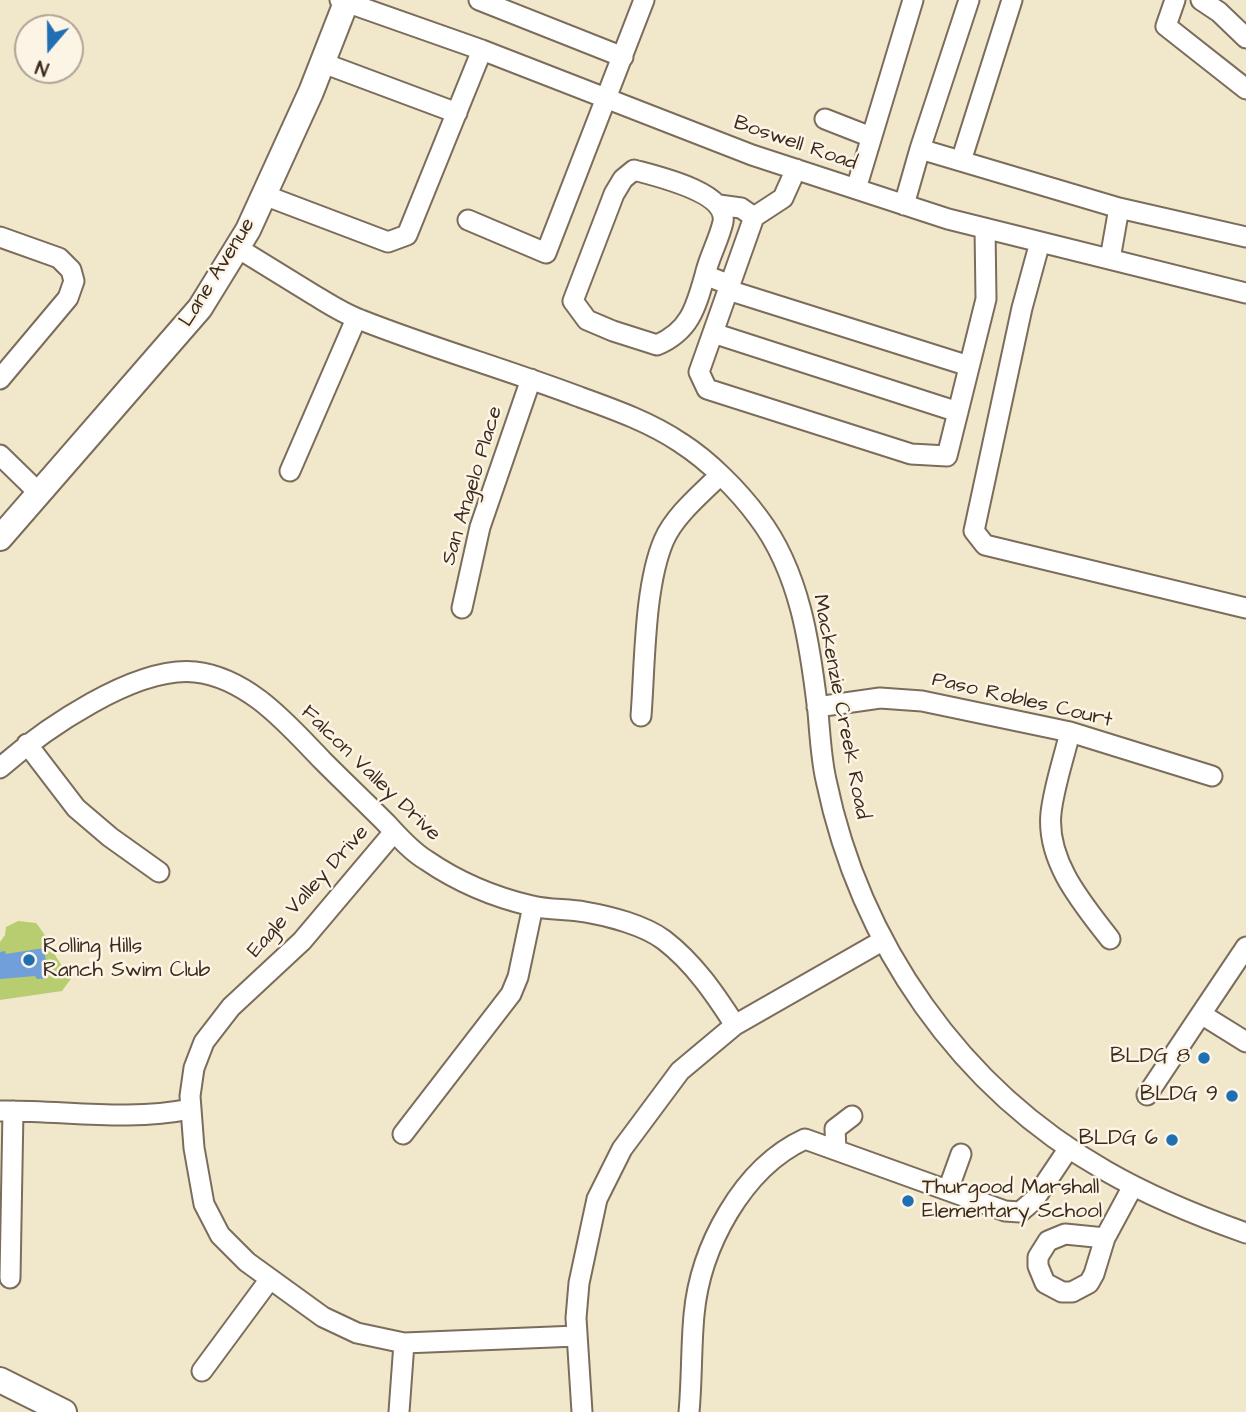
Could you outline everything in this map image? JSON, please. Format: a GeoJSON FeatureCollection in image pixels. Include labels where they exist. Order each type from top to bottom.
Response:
{"type":"FeatureCollection","features":[{"type":"Feature","properties":{"kind":"main road","name":"Lane Avenue"},"geometry":{"type":"LineString","coordinates":[[0,538],[200,308],[248,230],[323,63],[344,1]]}},
{"type":"Feature","properties":{"kind":"main road"},"geometry":{"type":"LineString","coordinates":[[0,1380],[64,1412]]}},
{"type":"Feature","properties":{"kind":"street"},"geometry":{"type":"LineString","coordinates":[[479,0],[623,57]]}},
{"type":"Feature","properties":{"kind":"street"},"geometry":{"type":"LineString","coordinates":[[468,220],[546,253],[645,0]]}},
{"type":"Feature","properties":{"kind":"street"},"geometry":{"type":"LineString","coordinates":[[856,189],[913,0]]}},
{"type":"Feature","properties":{"kind":"street"},"geometry":{"type":"LineString","coordinates":[[904,205],[969,0]]}},
{"type":"Feature","properties":{"kind":"street"},"geometry":{"type":"LineString","coordinates":[[961,161],[1012,0]]}},
{"type":"Feature","properties":{"kind":"street"},"geometry":{"type":"LineString","coordinates":[[1175,0],[1166,26],[1246,89]]}},
{"type":"Feature","properties":{"kind":"street"},"geometry":{"type":"LineString","coordinates":[[1201,0],[1219,12],[1246,38]]}},
{"type":"Feature","properties":{"kind":"street","name":"Boswell Road"},"geometry":{"type":"LineString","coordinates":[[344,1],[482,50],[752,155],[904,205],[1040,242],[1246,292]]}},
{"type":"Feature","properties":{"kind":"street"},"geometry":{"type":"LineString","coordinates":[[264,195],[388,242],[407,235],[482,50]]}},
{"type":"Feature","properties":{"kind":"street"},"geometry":{"type":"LineString","coordinates":[[323,63],[457,113]]}},
{"type":"Feature","properties":{"kind":"street"},"geometry":{"type":"LineString","coordinates":[[825,119],[871,137]]}},
{"type":"Feature","properties":{"kind":"street"},"geometry":{"type":"LineString","coordinates":[[920,149],[1119,208],[1246,237]]}},
{"type":"Feature","properties":{"kind":"street"},"geometry":{"type":"LineString","coordinates":[[796,169],[783,198],[754,217],[699,372],[707,389],[911,454],[947,456],[986,299],[985,228]]}},
{"type":"Feature","properties":{"kind":"street"},"geometry":{"type":"LineString","coordinates":[[634,170],[674,181],[713,199],[719,205],[723,220],[705,275],[697,302],[684,328],[674,338],[657,345],[625,336],[587,320],[573,302],[614,194],[623,178],[634,170]]}},
{"type":"Feature","properties":{"kind":"street"},"geometry":{"type":"LineString","coordinates":[[719,205],[741,208],[754,217]]}},
{"type":"Feature","properties":{"kind":"street"},"geometry":{"type":"LineString","coordinates":[[1110,259],[1119,208]]}},
{"type":"Feature","properties":{"kind":"street"},"geometry":{"type":"LineString","coordinates":[[0,237],[59,258],[68,265],[74,275],[74,287],[60,307],[0,379]]}},
{"type":"Feature","properties":{"kind":"street"},"geometry":{"type":"LineString","coordinates":[[1040,242],[1022,308],[974,531],[985,545],[1246,608]]}},
{"type":"Feature","properties":{"kind":"street","name":"Mackenzie Creek Road"},"geometry":{"type":"LineString","coordinates":[[236,247],[356,319],[531,379],[657,428],[685,445],[720,475],[759,517],[793,583],[803,612],[826,779],[843,844],[861,895],[882,941],[916,996],[974,1067],[1012,1102],[1069,1147],[1133,1186],[1246,1233]]}},
{"type":"Feature","properties":{"kind":"street"},"geometry":{"type":"LineString","coordinates":[[705,275],[729,287],[969,366]]}},
{"type":"Feature","properties":{"kind":"street"},"geometry":{"type":"LineString","coordinates":[[290,471],[356,319]]}},
{"type":"Feature","properties":{"kind":"street"},"geometry":{"type":"LineString","coordinates":[[713,333],[958,412]]}},
{"type":"Feature","properties":{"kind":"street","name":"San Angelo Place"},"geometry":{"type":"LineString","coordinates":[[462,608],[485,509],[531,379]]}},
{"type":"Feature","properties":{"kind":"street"},"geometry":{"type":"LineString","coordinates":[[0,455],[39,493]]}},
{"type":"Feature","properties":{"kind":"street"},"geometry":{"type":"LineString","coordinates":[[642,716],[651,586],[664,541],[674,524],[720,475]]}},
{"type":"Feature","properties":{"kind":"street","name":"Falcon Valley Drive"},"geometry":{"type":"LineString","coordinates":[[0,768],[27,744],[86,706],[147,679],[182,671],[210,674],[236,685],[268,707],[419,856],[454,880],[533,906],[587,912],[619,921],[662,939],[689,961],[735,1025]]}},
{"type":"Feature","properties":{"kind":"street","name":"Paso Robles Court"},"geometry":{"type":"LineString","coordinates":[[817,707],[880,698],[922,701],[1070,732],[1212,776]]}},
{"type":"Feature","properties":{"kind":"street"},"geometry":{"type":"LineString","coordinates":[[1070,732],[1051,811],[1051,828],[1062,869],[1110,939]]}},
{"type":"Feature","properties":{"kind":"street"},"geometry":{"type":"LineString","coordinates":[[27,744],[76,808],[110,837],[159,872]]}},
{"type":"Feature","properties":{"kind":"street","name":"Eagle Valley Drive"},"geometry":{"type":"LineString","coordinates":[[394,832],[302,941],[231,1007],[212,1029],[194,1068],[190,1109],[204,1204],[220,1235],[247,1262],[323,1317],[357,1333],[404,1343],[577,1336]]}},
{"type":"Feature","properties":{"kind":"street"},"geometry":{"type":"LineString","coordinates":[[404,1134],[511,994],[533,906]]}},
{"type":"Feature","properties":{"kind":"street"},"geometry":{"type":"LineString","coordinates":[[582,1412],[577,1336],[579,1283],[597,1199],[622,1149],[680,1071],[735,1025],[882,941]]}},
{"type":"Feature","properties":{"kind":"street"},"geometry":{"type":"LineString","coordinates":[[1147,1096],[1246,947]]}},
{"type":"Feature","properties":{"kind":"street"},"geometry":{"type":"LineString","coordinates":[[1201,1014],[1246,1041]]}},
{"type":"Feature","properties":{"kind":"street"},"geometry":{"type":"LineString","coordinates":[[10,1278],[7,1111],[92,1115],[190,1109]]}},
{"type":"Feature","properties":{"kind":"street"},"geometry":{"type":"LineString","coordinates":[[836,1150],[835,1129],[852,1116]]}},
{"type":"Feature","properties":{"kind":"street"},"geometry":{"type":"LineString","coordinates":[[690,1412],[694,1312],[704,1265],[722,1224],[744,1190],[768,1164],[790,1146],[805,1139],[1005,1211],[1020,1212],[1034,1200],[1069,1147]]}},
{"type":"Feature","properties":{"kind":"street"},"geometry":{"type":"LineString","coordinates":[[948,1190],[961,1154]]}},
{"type":"Feature","properties":{"kind":"street"},"geometry":{"type":"LineString","coordinates":[[1105,1238],[1133,1186]]}},
{"type":"Feature","properties":{"kind":"street"},"geometry":{"type":"LineString","coordinates":[[202,1371],[270,1279]]}},
{"type":"Feature","properties":{"kind":"street"},"geometry":{"type":"LineString","coordinates":[[399,1412],[404,1343]]}},
{"type":"Feature","properties":{"kind":"green space","name":"Rolling Hills Ranch Swim Club"},"geometry":{"type":"Polygon","coordinates":[[[18,921],[36,923],[61,965],[73,976],[62,991],[0,1000],[0,942],[6,927],[18,921]]]}},
{"type":"Feature","properties":{"kind":"water"},"geometry":{"type":"Polygon","coordinates":[[[44,948],[48,978],[37,979],[35,976],[0,979],[0,952],[5,951],[6,954],[44,948]]]}},
{"type":"Feature","properties":{"kind":"place","name":"Rolling Hills Ranch Swim Club"},"geometry":{"type":"Point","coordinates":[29,960]}},
{"type":"Feature","properties":{"kind":"place","name":"BLDG 8"},"geometry":{"type":"Point","coordinates":[1204,1058]}},
{"type":"Feature","properties":{"kind":"place","name":"BLDG 9"},"geometry":{"type":"Point","coordinates":[1232,1096]}},
{"type":"Feature","properties":{"kind":"place","name":"BLDG 6"},"geometry":{"type":"Point","coordinates":[1172,1140]}},
{"type":"Feature","properties":{"kind":"place","name":"Thurgood Marshall Elementary School"},"geometry":{"type":"Point","coordinates":[908,1201]}}]}
